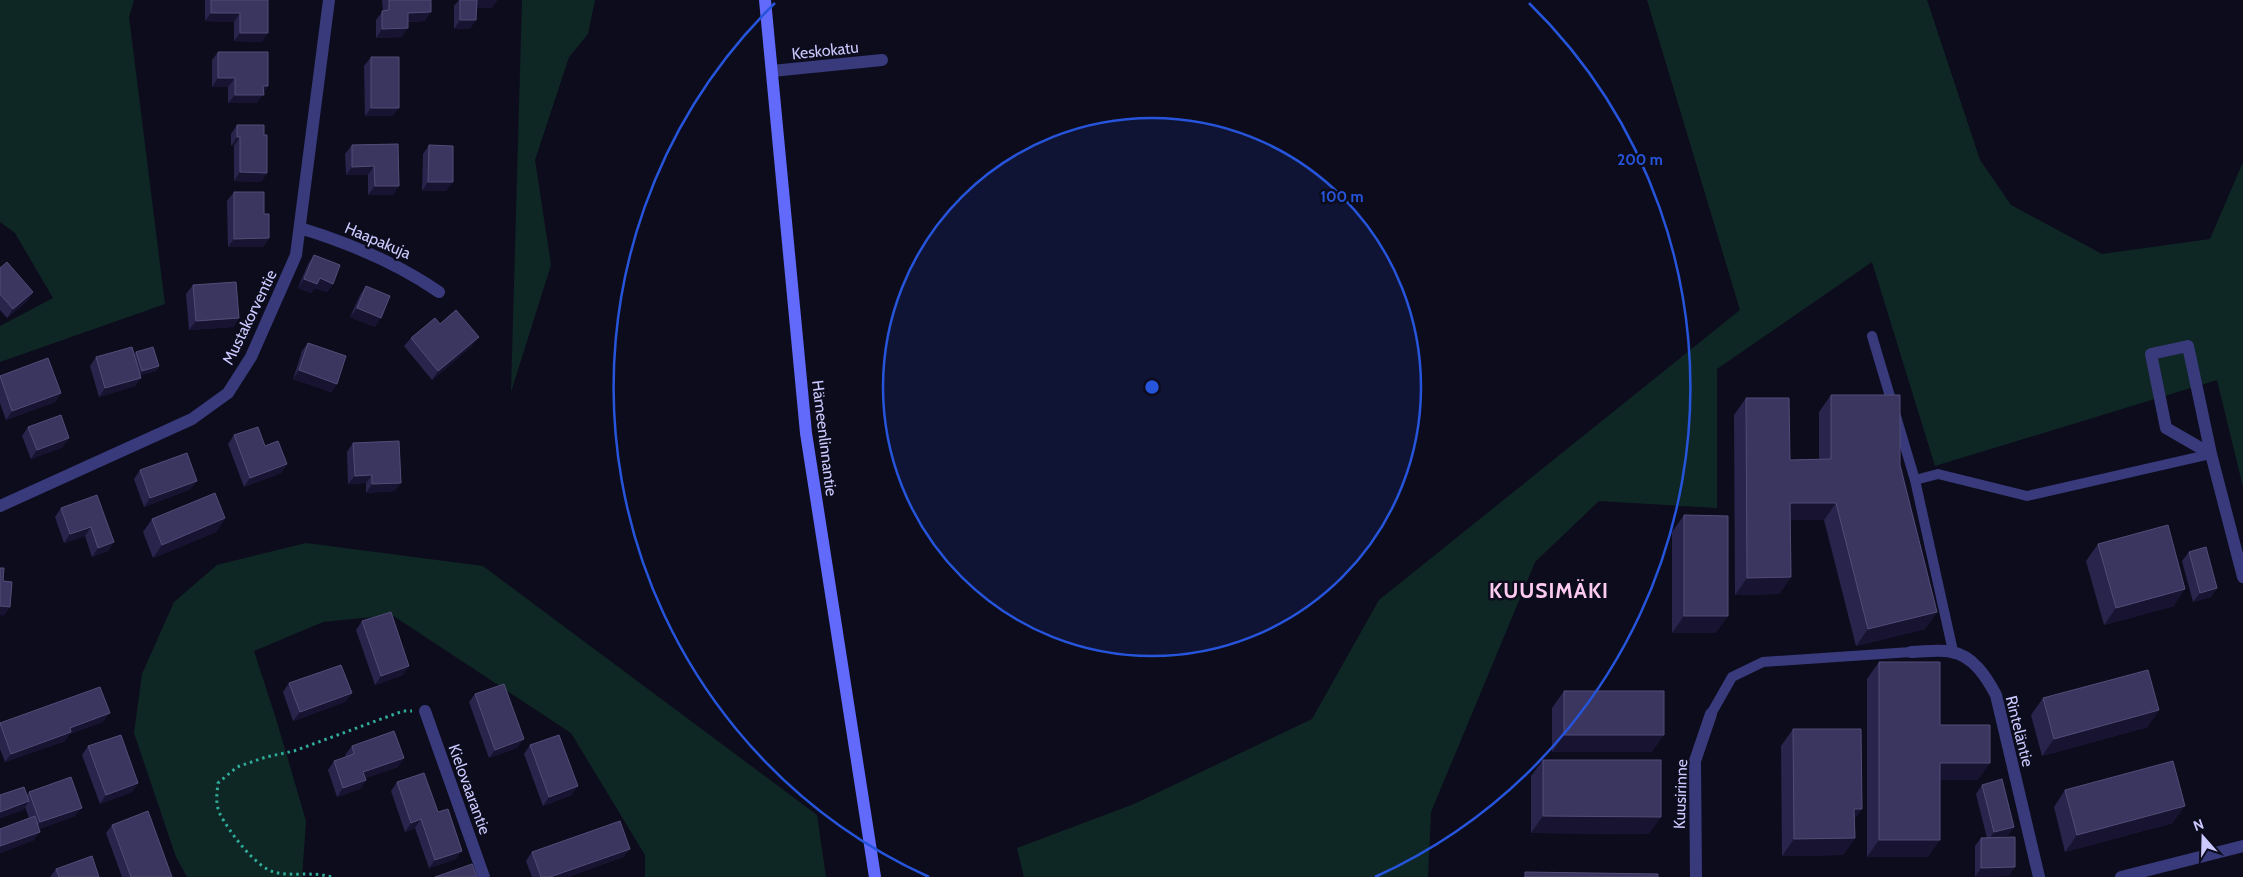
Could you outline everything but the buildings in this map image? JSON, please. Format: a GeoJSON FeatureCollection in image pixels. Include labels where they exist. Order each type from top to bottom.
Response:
{"type":"FeatureCollection","features":[{"type":"Feature","properties":{"kind":"main road","name":"Hämeenlinnantie"},"geometry":{"type":"LineString","coordinates":[[765,0],[806,433],[874,877]]}},
{"type":"Feature","properties":{"kind":"street","name":"Mustakorventie"},"geometry":{"type":"LineString","coordinates":[[0,506],[192,419],[228,393],[250,357],[296,255],[329,0]]}},
{"type":"Feature","properties":{"kind":"street","name":"Keskokatu"},"geometry":{"type":"LineString","coordinates":[[772,72],[882,60]]}},
{"type":"Feature","properties":{"kind":"street","name":"Haapakuja"},"geometry":{"type":"LineString","coordinates":[[300,228],[331,238],[409,271],[440,292]]}},
{"type":"Feature","properties":{"kind":"street"},"geometry":{"type":"LineString","coordinates":[[2211,454],[2166,428],[2151,354],[2188,346],[2211,454],[2243,577]]}},
{"type":"Feature","properties":{"kind":"street"},"geometry":{"type":"LineString","coordinates":[[1911,652],[1952,652]]}},
{"type":"Feature","properties":{"kind":"street","name":"Rinteläntie"},"geometry":{"type":"LineString","coordinates":[[1952,652],[1968,660],[1985,674],[1996,695],[2039,877]]}},
{"type":"Feature","properties":{"kind":"street","name":"Kielovaarantie"},"geometry":{"type":"LineString","coordinates":[[425,711],[484,877]]}},
{"type":"Feature","properties":{"kind":"street","name":"Kuusirinne"},"geometry":{"type":"LineString","coordinates":[[1696,877],[1695,761],[1712,714]]}},
{"type":"Feature","properties":{"kind":"street"},"geometry":{"type":"LineString","coordinates":[[2121,877],[2243,846]]}},
{"type":"Feature","properties":{"kind":"lane"},"geometry":{"type":"LineString","coordinates":[[1872,336],[1915,480],[1952,652]]}},
{"type":"Feature","properties":{"kind":"lane"},"geometry":{"type":"LineString","coordinates":[[1915,480],[1938,474],[2027,496],[2211,454]]}},
{"type":"Feature","properties":{"kind":"lane"},"geometry":{"type":"LineString","coordinates":[[1712,714],[1732,677],[1763,662],[1911,652]]}},
{"type":"Feature","properties":{"kind":"path"},"geometry":{"type":"LineString","coordinates":[[330,877],[323,874],[297,876],[272,872],[249,855],[220,814],[216,800],[218,784],[237,768],[266,757],[294,751],[403,711],[425,711]]}},
{"type":"Feature","properties":{"kind":"green space"},"geometry":{"type":"Polygon","coordinates":[[[0,0],[134,0],[129,17],[165,304],[0,362],[0,326],[53,298],[15,233],[0,222],[0,0]]]}},
{"type":"Feature","properties":{"kind":"green space"},"geometry":{"type":"Polygon","coordinates":[[[522,0],[595,0],[588,34],[569,57],[535,160],[551,265],[511,392],[522,0]]]}},
{"type":"Feature","properties":{"kind":"green space"},"geometry":{"type":"Polygon","coordinates":[[[1647,0],[1927,0],[1980,160],[2011,205],[2102,254],[2210,239],[2243,162],[2243,487],[2217,380],[1935,466],[1872,262],[1717,369],[1717,508],[1599,501],[1535,562],[1431,812],[1428,877],[1024,877],[1017,848],[1134,804],[1312,719],[1379,600],[1740,310],[1647,0]]]}},
{"type":"Feature","properties":{"kind":"green space"},"geometry":{"type":"Polygon","coordinates":[[[306,543],[483,566],[817,815],[826,877],[645,877],[645,855],[571,733],[392,615],[323,622],[254,651],[306,821],[302,877],[187,877],[176,857],[134,733],[142,674],[174,602],[217,565],[306,543]]]}},
{"type":"Feature","properties":{"kind":"district","name":"KUUSIMÄKI"},"geometry":{"type":"Point","coordinates":[1549,591]}}]}
